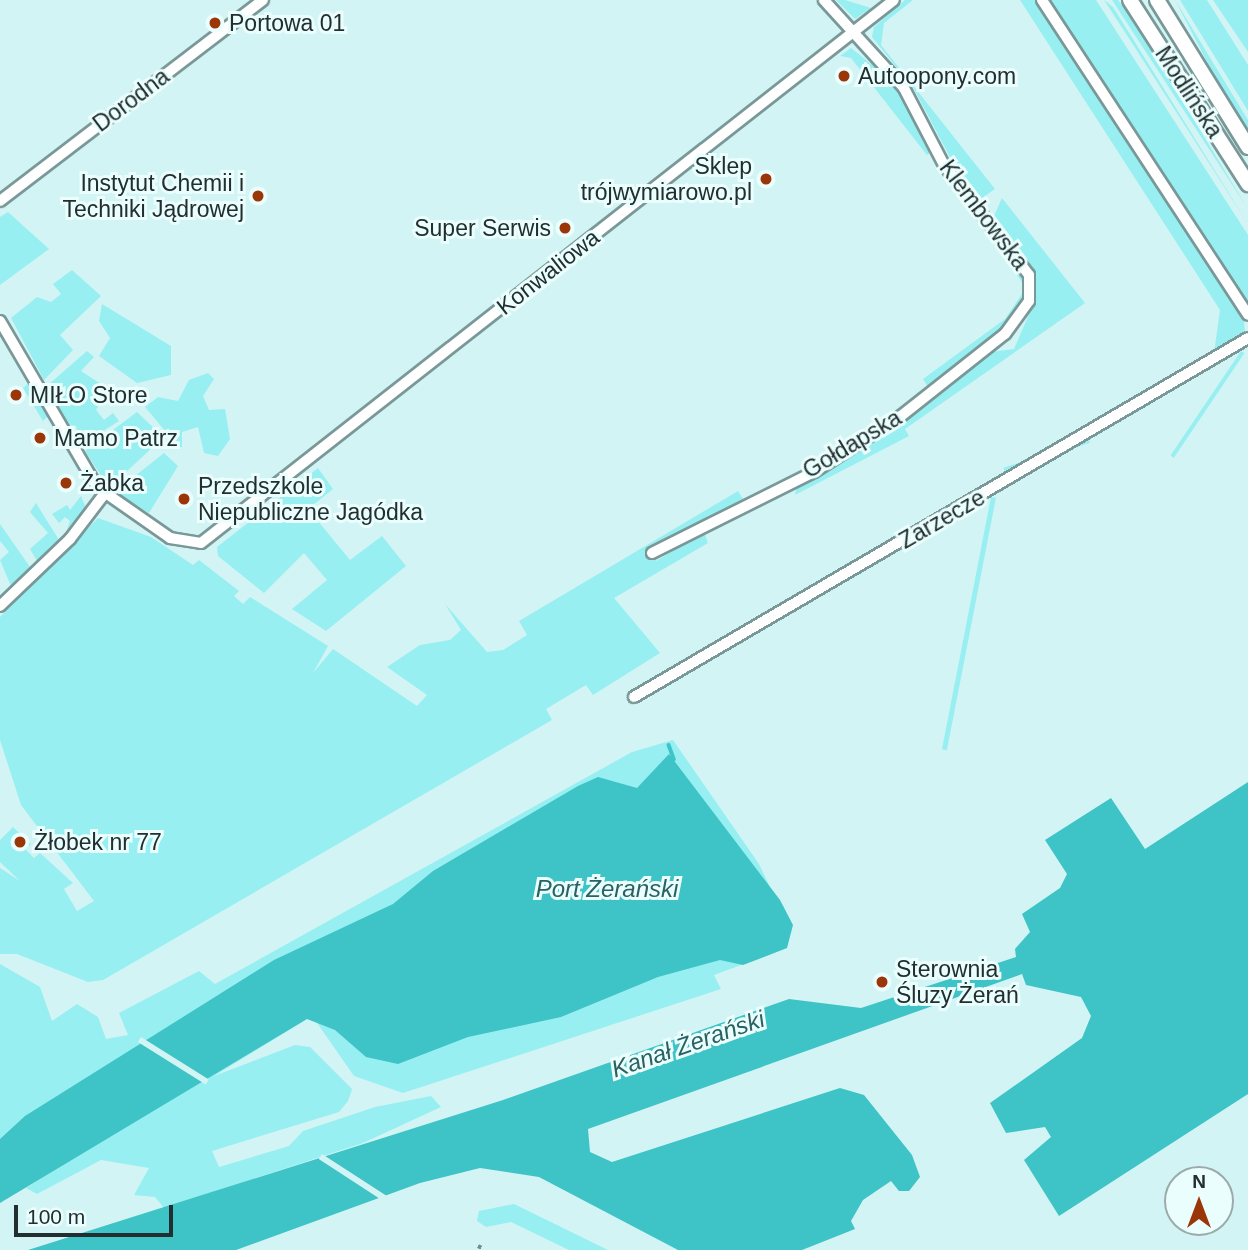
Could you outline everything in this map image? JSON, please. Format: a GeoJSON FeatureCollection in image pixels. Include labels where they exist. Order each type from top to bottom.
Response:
{"type":"FeatureCollection","features":[{"type":"Feature","properties":{"kind":"main road","name":"Modlińska"},"geometry":{"type":"LineString","coordinates":[[1130,0],[1248,184]]}},
{"type":"Feature","properties":{"kind":"main road","name":"Modlińska"},"geometry":{"type":"LineString","coordinates":[[1157,0],[1248,146]]}},
{"type":"Feature","properties":{"kind":"street","name":"Dorodna"},"geometry":{"type":"LineString","coordinates":[[0,201],[263,0]]}},
{"type":"Feature","properties":{"kind":"street","name":"Klembowska"},"geometry":{"type":"LineString","coordinates":[[824,0],[851,34],[904,88],[944,165],[1023,266],[1029,301]]}},
{"type":"Feature","properties":{"kind":"street","name":"Konwaliowa"},"geometry":{"type":"LineString","coordinates":[[105,493],[170,538],[201,543],[894,0]]}},
{"type":"Feature","properties":{"kind":"street"},"geometry":{"type":"LineString","coordinates":[[1042,0],[1248,315]]}},
{"type":"Feature","properties":{"kind":"street","name":"Gołdapska"},"geometry":{"type":"LineString","coordinates":[[652,554],[814,472],[901,416],[1005,334],[1029,301]]}},
{"type":"Feature","properties":{"kind":"street"},"geometry":{"type":"LineString","coordinates":[[0,321],[93,482],[105,493],[70,539],[0,606]]}},
{"type":"Feature","properties":{"kind":"street","name":"Zarzecze"},"geometry":{"type":"LineString","coordinates":[[634,697],[1248,338]]}},
{"type":"Feature","properties":{"kind":"shaded area"},"geometry":{"type":"Polygon","coordinates":[[[836,0],[845,0],[871,8],[855,19],[836,0]]]}},
{"type":"Feature","properties":{"kind":"shaded area"},"geometry":{"type":"Polygon","coordinates":[[[905,0],[913,0],[884,23],[881,45],[995,189],[982,198],[952,161],[914,89],[872,37],[874,27],[905,0]]]}},
{"type":"Feature","properties":{"kind":"shaded area"},"geometry":{"type":"Polygon","coordinates":[[[1020,0],[1035,0],[1244,321],[1245,335],[1214,353],[1220,310],[1020,0]]]}},
{"type":"Feature","properties":{"kind":"shaded area"},"geometry":{"type":"Polygon","coordinates":[[[1047,0],[1096,0],[1248,235],[1248,307],[1047,0]]]}},
{"type":"Feature","properties":{"kind":"shaded area"},"geometry":{"type":"Polygon","coordinates":[[[1104,0],[1113,7],[1248,224],[1132,43],[1104,0]]]}},
{"type":"Feature","properties":{"kind":"shaded area"},"geometry":{"type":"Polygon","coordinates":[[[1112,0],[1118,0],[1137,26],[1248,209],[1112,0]]]}},
{"type":"Feature","properties":{"kind":"shaded area"},"geometry":{"type":"Polygon","coordinates":[[[1175,0],[1248,120],[1248,129],[1218,83],[1175,0]]]}},
{"type":"Feature","properties":{"kind":"shaded area"},"geometry":{"type":"Polygon","coordinates":[[[1180,0],[1207,0],[1248,65],[1248,111],[1180,0]]]}},
{"type":"Feature","properties":{"kind":"shaded area"},"geometry":{"type":"Polygon","coordinates":[[[1213,0],[1248,0],[1248,52],[1213,0]]]}},
{"type":"Feature","properties":{"kind":"shaded area"},"geometry":{"type":"Polygon","coordinates":[[[851,48],[889,78],[933,151],[927,155],[851,58],[840,56],[851,48]]]}},
{"type":"Feature","properties":{"kind":"shaded area"},"geometry":{"type":"Polygon","coordinates":[[[1002,198],[1085,303],[905,429],[909,436],[795,495],[797,485],[906,420],[991,352],[1014,349],[1033,305],[1034,277],[993,218],[1002,198]]]}},
{"type":"Feature","properties":{"kind":"shaded area"},"geometry":{"type":"Polygon","coordinates":[[[8,212],[49,249],[0,285],[0,217],[8,212]]]}},
{"type":"Feature","properties":{"kind":"shaded area"},"geometry":{"type":"Polygon","coordinates":[[[974,213],[1022,269],[1026,288],[974,213]]]}},
{"type":"Feature","properties":{"kind":"shaded area"},"geometry":{"type":"Polygon","coordinates":[[[72,270],[101,296],[60,335],[73,350],[44,380],[11,318],[37,297],[51,302],[61,294],[53,284],[72,270]]]}},
{"type":"Feature","properties":{"kind":"shaded area"},"geometry":{"type":"Polygon","coordinates":[[[1026,288],[1009,324],[930,390],[923,379],[1005,319],[1026,288]]]}},
{"type":"Feature","properties":{"kind":"shaded area"},"geometry":{"type":"Polygon","coordinates":[[[102,304],[171,346],[171,375],[137,383],[99,356],[110,338],[99,321],[102,304]]]}},
{"type":"Feature","properties":{"kind":"shaded area"},"geometry":{"type":"Polygon","coordinates":[[[87,351],[94,357],[81,371],[107,388],[96,410],[104,420],[113,413],[119,421],[81,445],[76,426],[62,423],[48,385],[87,351]]]}},
{"type":"Feature","properties":{"kind":"shaded area"},"geometry":{"type":"Polygon","coordinates":[[[1241,351],[1244,353],[1174,458],[1171,455],[1241,351]]]}},
{"type":"Feature","properties":{"kind":"shaded area"},"geometry":{"type":"Polygon","coordinates":[[[208,373],[214,379],[203,396],[209,410],[225,409],[230,439],[218,456],[204,453],[198,427],[182,432],[182,447],[170,448],[166,432],[145,407],[158,397],[178,401],[189,380],[208,373]]]}},
{"type":"Feature","properties":{"kind":"shaded area"},"geometry":{"type":"Polygon","coordinates":[[[30,382],[49,415],[43,421],[23,388],[30,382]]]}},
{"type":"Feature","properties":{"kind":"shaded area"},"geometry":{"type":"Polygon","coordinates":[[[137,412],[159,433],[155,445],[109,488],[85,451],[137,412]]]}},
{"type":"Feature","properties":{"kind":"shaded area"},"geometry":{"type":"Polygon","coordinates":[[[1089,440],[1090,443],[1004,471],[1003,468],[1089,440]]]}},
{"type":"Feature","properties":{"kind":"shaded area"},"geometry":{"type":"Polygon","coordinates":[[[164,453],[178,466],[149,513],[115,492],[164,453]]]}},
{"type":"Feature","properties":{"kind":"shaded area"},"geometry":{"type":"Polygon","coordinates":[[[318,468],[333,489],[308,509],[350,560],[382,536],[406,566],[326,631],[292,609],[327,580],[304,553],[264,593],[218,556],[217,547],[318,468]]]}},
{"type":"Feature","properties":{"kind":"shaded area"},"geometry":{"type":"Polygon","coordinates":[[[738,491],[743,499],[650,550],[656,561],[704,532],[708,543],[614,598],[660,653],[593,695],[586,685],[546,709],[552,720],[103,980],[88,982],[17,954],[0,954],[0,868],[20,881],[0,862],[0,840],[13,827],[31,844],[26,850],[34,858],[40,853],[73,883],[64,889],[77,911],[94,901],[21,805],[0,740],[0,617],[98,518],[151,537],[193,565],[199,560],[239,591],[234,596],[243,604],[250,597],[328,646],[313,673],[333,649],[417,706],[427,695],[387,667],[420,645],[450,640],[461,630],[445,604],[487,652],[503,650],[527,635],[519,621],[738,491]]]}},
{"type":"Feature","properties":{"kind":"shaded area"},"geometry":{"type":"Polygon","coordinates":[[[81,496],[86,508],[67,529],[70,521],[65,517],[59,523],[52,514],[67,505],[70,510],[81,496]]]}},
{"type":"Feature","properties":{"kind":"shaded area"},"geometry":{"type":"Polygon","coordinates":[[[991,497],[996,498],[947,750],[942,749],[991,497]]]}},
{"type":"Feature","properties":{"kind":"shaded area"},"geometry":{"type":"Polygon","coordinates":[[[36,503],[59,540],[37,561],[30,549],[48,533],[30,512],[36,503]]]}},
{"type":"Feature","properties":{"kind":"shaded area"},"geometry":{"type":"Polygon","coordinates":[[[0,524],[30,567],[11,586],[0,560],[9,552],[0,541],[0,524]]]}},
{"type":"Feature","properties":{"kind":"shaded area"},"geometry":{"type":"Polygon","coordinates":[[[673,740],[759,864],[793,936],[774,901],[459,945],[0,1141],[0,964],[40,987],[52,1021],[77,1004],[98,1017],[106,1039],[128,1035],[119,1013],[199,971],[215,984],[632,752],[673,740]]]}},
{"type":"Feature","properties":{"kind":"shaded area"},"geometry":{"type":"Polygon","coordinates":[[[787,948],[714,975],[721,989],[403,1093],[354,1076],[315,1020],[307,1019],[214,1076],[295,1045],[310,1047],[352,1089],[348,1101],[339,1112],[212,1151],[219,1167],[289,1146],[303,1131],[375,1107],[431,1096],[441,1107],[363,1143],[164,1208],[155,1197],[134,1195],[149,1168],[101,1160],[37,1194],[26,1188],[291,1016],[412,1012],[787,948]]]}},
{"type":"Feature","properties":{"kind":"shaded area"},"geometry":{"type":"Polygon","coordinates":[[[514,1204],[608,1250],[569,1250],[511,1222],[486,1227],[477,1221],[479,1211],[514,1204]]]}},
{"type":"Feature","properties":{"kind":"water","name":"Port Żerański"},"geometry":{"type":"Polygon","coordinates":[[[669,754],[780,900],[793,925],[787,948],[743,965],[720,960],[658,977],[561,1017],[468,1037],[398,1064],[366,1057],[335,1030],[307,1019],[0,1203],[0,1139],[25,1116],[274,960],[393,904],[433,871],[578,786],[598,777],[637,788],[669,754]]]}},
{"type":"Feature","properties":{"kind":"water","name":"Kanał Żerański"},"geometry":{"type":"Polygon","coordinates":[[[1248,782],[1248,1094],[1059,1216],[1024,1160],[1051,1137],[1045,1127],[1006,1133],[990,1103],[1082,1038],[1091,1016],[1081,997],[1026,985],[1022,974],[588,1129],[590,1152],[612,1162],[840,1088],[864,1095],[912,1155],[920,1177],[909,1191],[899,1191],[891,1181],[863,1200],[851,1221],[855,1229],[802,1250],[678,1250],[539,1177],[480,1168],[420,1183],[236,1250],[28,1250],[503,1100],[789,999],[861,1008],[1016,957],[1015,949],[1030,932],[1022,914],[1060,888],[1067,874],[1045,840],[1111,798],[1145,849],[1248,782]]]}},
{"type":"Feature","properties":{"kind":"pier"},"geometry":{"type":"Polygon","coordinates":[[[141,1037],[209,1079],[206,1084],[138,1042],[141,1037]]]}},
{"type":"Feature","properties":{"kind":"pier"},"geometry":{"type":"Polygon","coordinates":[[[322,1154],[390,1198],[387,1203],[319,1159],[322,1154]]]}},
{"type":"Feature","properties":{"kind":"waterway"},"geometry":{"type":"LineString","coordinates":[[669,745],[674,759]]}},
{"type":"Feature","properties":{"kind":"railway"},"geometry":{"type":"LineString","coordinates":[[478,1246],[486,1250]]}},
{"type":"Feature","properties":{"kind":"place","name":"Portowa 01"},"geometry":{"type":"Point","coordinates":[215,23]}},
{"type":"Feature","properties":{"kind":"place","name":"Autoopony.com"},"geometry":{"type":"Point","coordinates":[844,76]}},
{"type":"Feature","properties":{"kind":"place","name":"Sklep trójwymiarowo.pl"},"geometry":{"type":"Point","coordinates":[766,179]}},
{"type":"Feature","properties":{"kind":"place","name":"Instytut Chemii i Techniki Jądrowej"},"geometry":{"type":"Point","coordinates":[258,196]}},
{"type":"Feature","properties":{"kind":"place","name":"Super Serwis"},"geometry":{"type":"Point","coordinates":[565,228]}},
{"type":"Feature","properties":{"kind":"place","name":"MIŁO Store"},"geometry":{"type":"Point","coordinates":[16,395]}},
{"type":"Feature","properties":{"kind":"place","name":"Mamo Patrz"},"geometry":{"type":"Point","coordinates":[40,438]}},
{"type":"Feature","properties":{"kind":"place","name":"Żabka"},"geometry":{"type":"Point","coordinates":[66,483]}},
{"type":"Feature","properties":{"kind":"place","name":"Przedszkole Niepubliczne Jagódka"},"geometry":{"type":"Point","coordinates":[184,499]}},
{"type":"Feature","properties":{"kind":"place","name":"Żłobek nr 77"},"geometry":{"type":"Point","coordinates":[20,842]}},
{"type":"Feature","properties":{"kind":"place","name":"Sterownia Śluzy Żerań"},"geometry":{"type":"Point","coordinates":[882,982]}}]}
